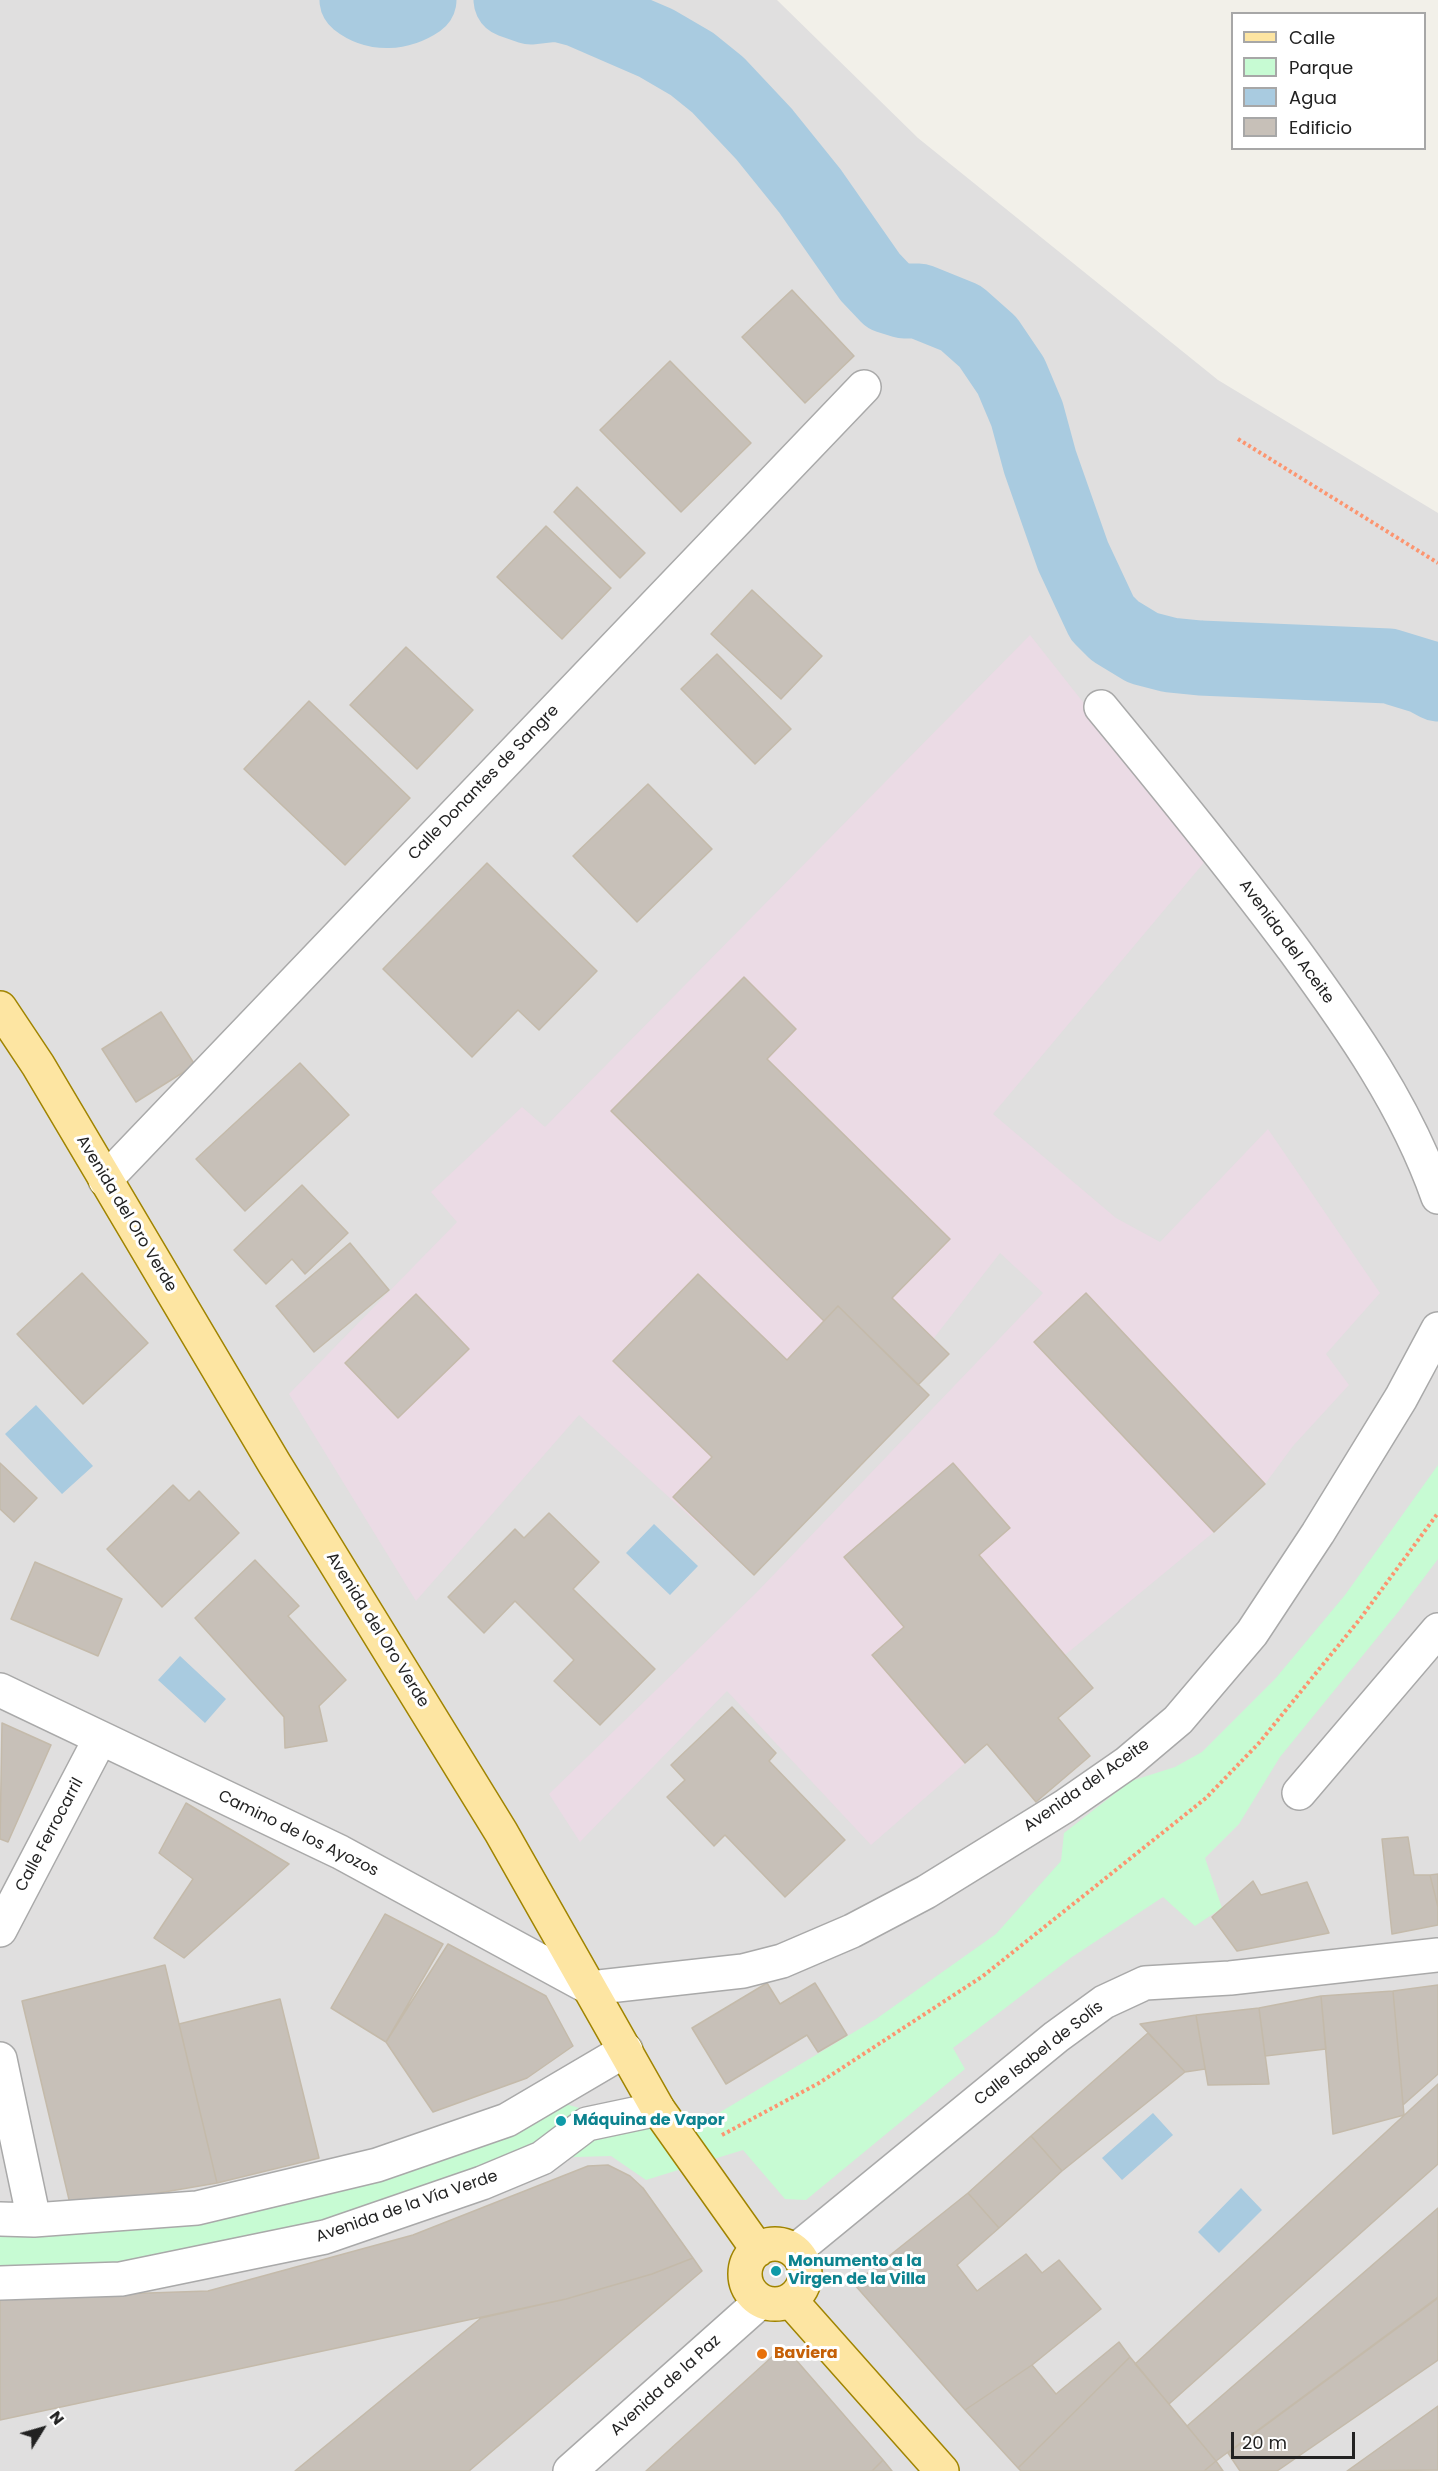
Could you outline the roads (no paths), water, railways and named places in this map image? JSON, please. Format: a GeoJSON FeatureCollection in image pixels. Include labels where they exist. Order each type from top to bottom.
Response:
{"type":"FeatureCollection","features":[{"type":"Feature","properties":{"kind":"main road","name":"Avenida del Oro Verde"},"geometry":{"type":"LineString","coordinates":[[0,1008],[38,1065],[274,1463],[501,1832],[658,2109],[758,2250]]}},
{"type":"Feature","properties":{"kind":"main road"},"geometry":{"type":"LineString","coordinates":[[776,2301],[798,2294],[805,2277],[805,2267],[795,2251],[777,2244],[758,2250],[746,2266],[747,2286],[776,2301],[942,2471]]}},
{"type":"Feature","properties":{"kind":"street","name":"Calle Donantes de Sangre"},"geometry":{"type":"LineString","coordinates":[[105,1180],[864,387]]}},
{"type":"Feature","properties":{"kind":"street","name":"Avenida del Aceite"},"geometry":{"type":"LineString","coordinates":[[1101,707],[1229,863],[1324,992],[1386,1083],[1424,1156],[1438,1197]]}},
{"type":"Feature","properties":{"kind":"street","name":"Avenida del Aceite"},"geometry":{"type":"LineString","coordinates":[[590,1988],[743,1971],[782,1961],[832,1940],[926,1892],[1065,1806],[1127,1763],[1178,1720],[1252,1633],[1318,1533],[1395,1408],[1438,1329]]}},
{"type":"Feature","properties":{"kind":"street"},"geometry":{"type":"LineString","coordinates":[[1299,1794],[1438,1630]]}},
{"type":"Feature","properties":{"kind":"street","name":"Camino de los Ayozos"},"geometry":{"type":"LineString","coordinates":[[0,1690],[340,1852],[590,1988]]}},
{"type":"Feature","properties":{"kind":"street","name":"Calle Ferrocarril"},"geometry":{"type":"LineString","coordinates":[[0,1930],[100,1739]]}},
{"type":"Feature","properties":{"kind":"street","name":"Calle Isabel de Solís"},"geometry":{"type":"LineString","coordinates":[[795,2251],[1056,2037],[1104,2002],[1145,1983],[1230,1978],[1438,1955]]}},
{"type":"Feature","properties":{"kind":"street"},"geometry":{"type":"LineString","coordinates":[[0,2219],[34,2220],[197,2208],[377,2166],[507,2120],[626,2050]]}},
{"type":"Feature","properties":{"kind":"street"},"geometry":{"type":"LineString","coordinates":[[0,2059],[34,2220]]}},
{"type":"Feature","properties":{"kind":"street","name":"Avenida de la Vía Verde"},"geometry":{"type":"LineString","coordinates":[[0,2283],[121,2279],[325,2237],[482,2183],[542,2158],[587,2124],[658,2109]]}},
{"type":"Feature","properties":{"kind":"street","name":"Avenida de la Paz"},"geometry":{"type":"LineString","coordinates":[[570,2471],[776,2301]]}},
{"type":"Feature","properties":{"kind":"water"},"geometry":{"type":"Polygon","coordinates":[[[36,1405],[93,1466],[62,1494],[5,1434],[36,1405]]]}},
{"type":"Feature","properties":{"kind":"water"},"geometry":{"type":"Polygon","coordinates":[[[654,1524],[698,1566],[670,1595],[626,1553],[654,1524]]]}},
{"type":"Feature","properties":{"kind":"water"},"geometry":{"type":"Polygon","coordinates":[[[180,1656],[226,1699],[205,1723],[158,1680],[180,1656]]]}},
{"type":"Feature","properties":{"kind":"water"},"geometry":{"type":"Polygon","coordinates":[[[1153,2113],[1173,2135],[1122,2180],[1102,2158],[1153,2113]]]}},
{"type":"Feature","properties":{"kind":"water"},"geometry":{"type":"Polygon","coordinates":[[[1241,2188],[1262,2210],[1219,2253],[1198,2232],[1241,2188]]]}},
{"type":"Feature","properties":{"kind":"waterway"},"geometry":{"type":"LineString","coordinates":[[357,0],[380,10],[404,8],[419,0]]}},
{"type":"Feature","properties":{"kind":"waterway"},"geometry":{"type":"LineString","coordinates":[[511,0],[531,7],[557,4],[580,10],[656,43],[692,64],[718,85],[764,134],[810,191],[870,277],[888,296],[904,301],[919,301],[961,318],[988,342],[1011,376],[1027,414],[1040,462],[1073,556],[1102,618],[1115,631],[1143,648],[1170,655],[1389,666],[1425,677],[1438,684]]}},
{"type":"Feature","properties":{"kind":"place","name":"Máquina de Vapor"},"geometry":{"type":"Point","coordinates":[561,2121]}},
{"type":"Feature","properties":{"kind":"place","name":"Monumento a la Virgen de la Villa"},"geometry":{"type":"Point","coordinates":[776,2271]}},
{"type":"Feature","properties":{"kind":"place","name":"Baviera"},"geometry":{"type":"Point","coordinates":[762,2354]}}]}
